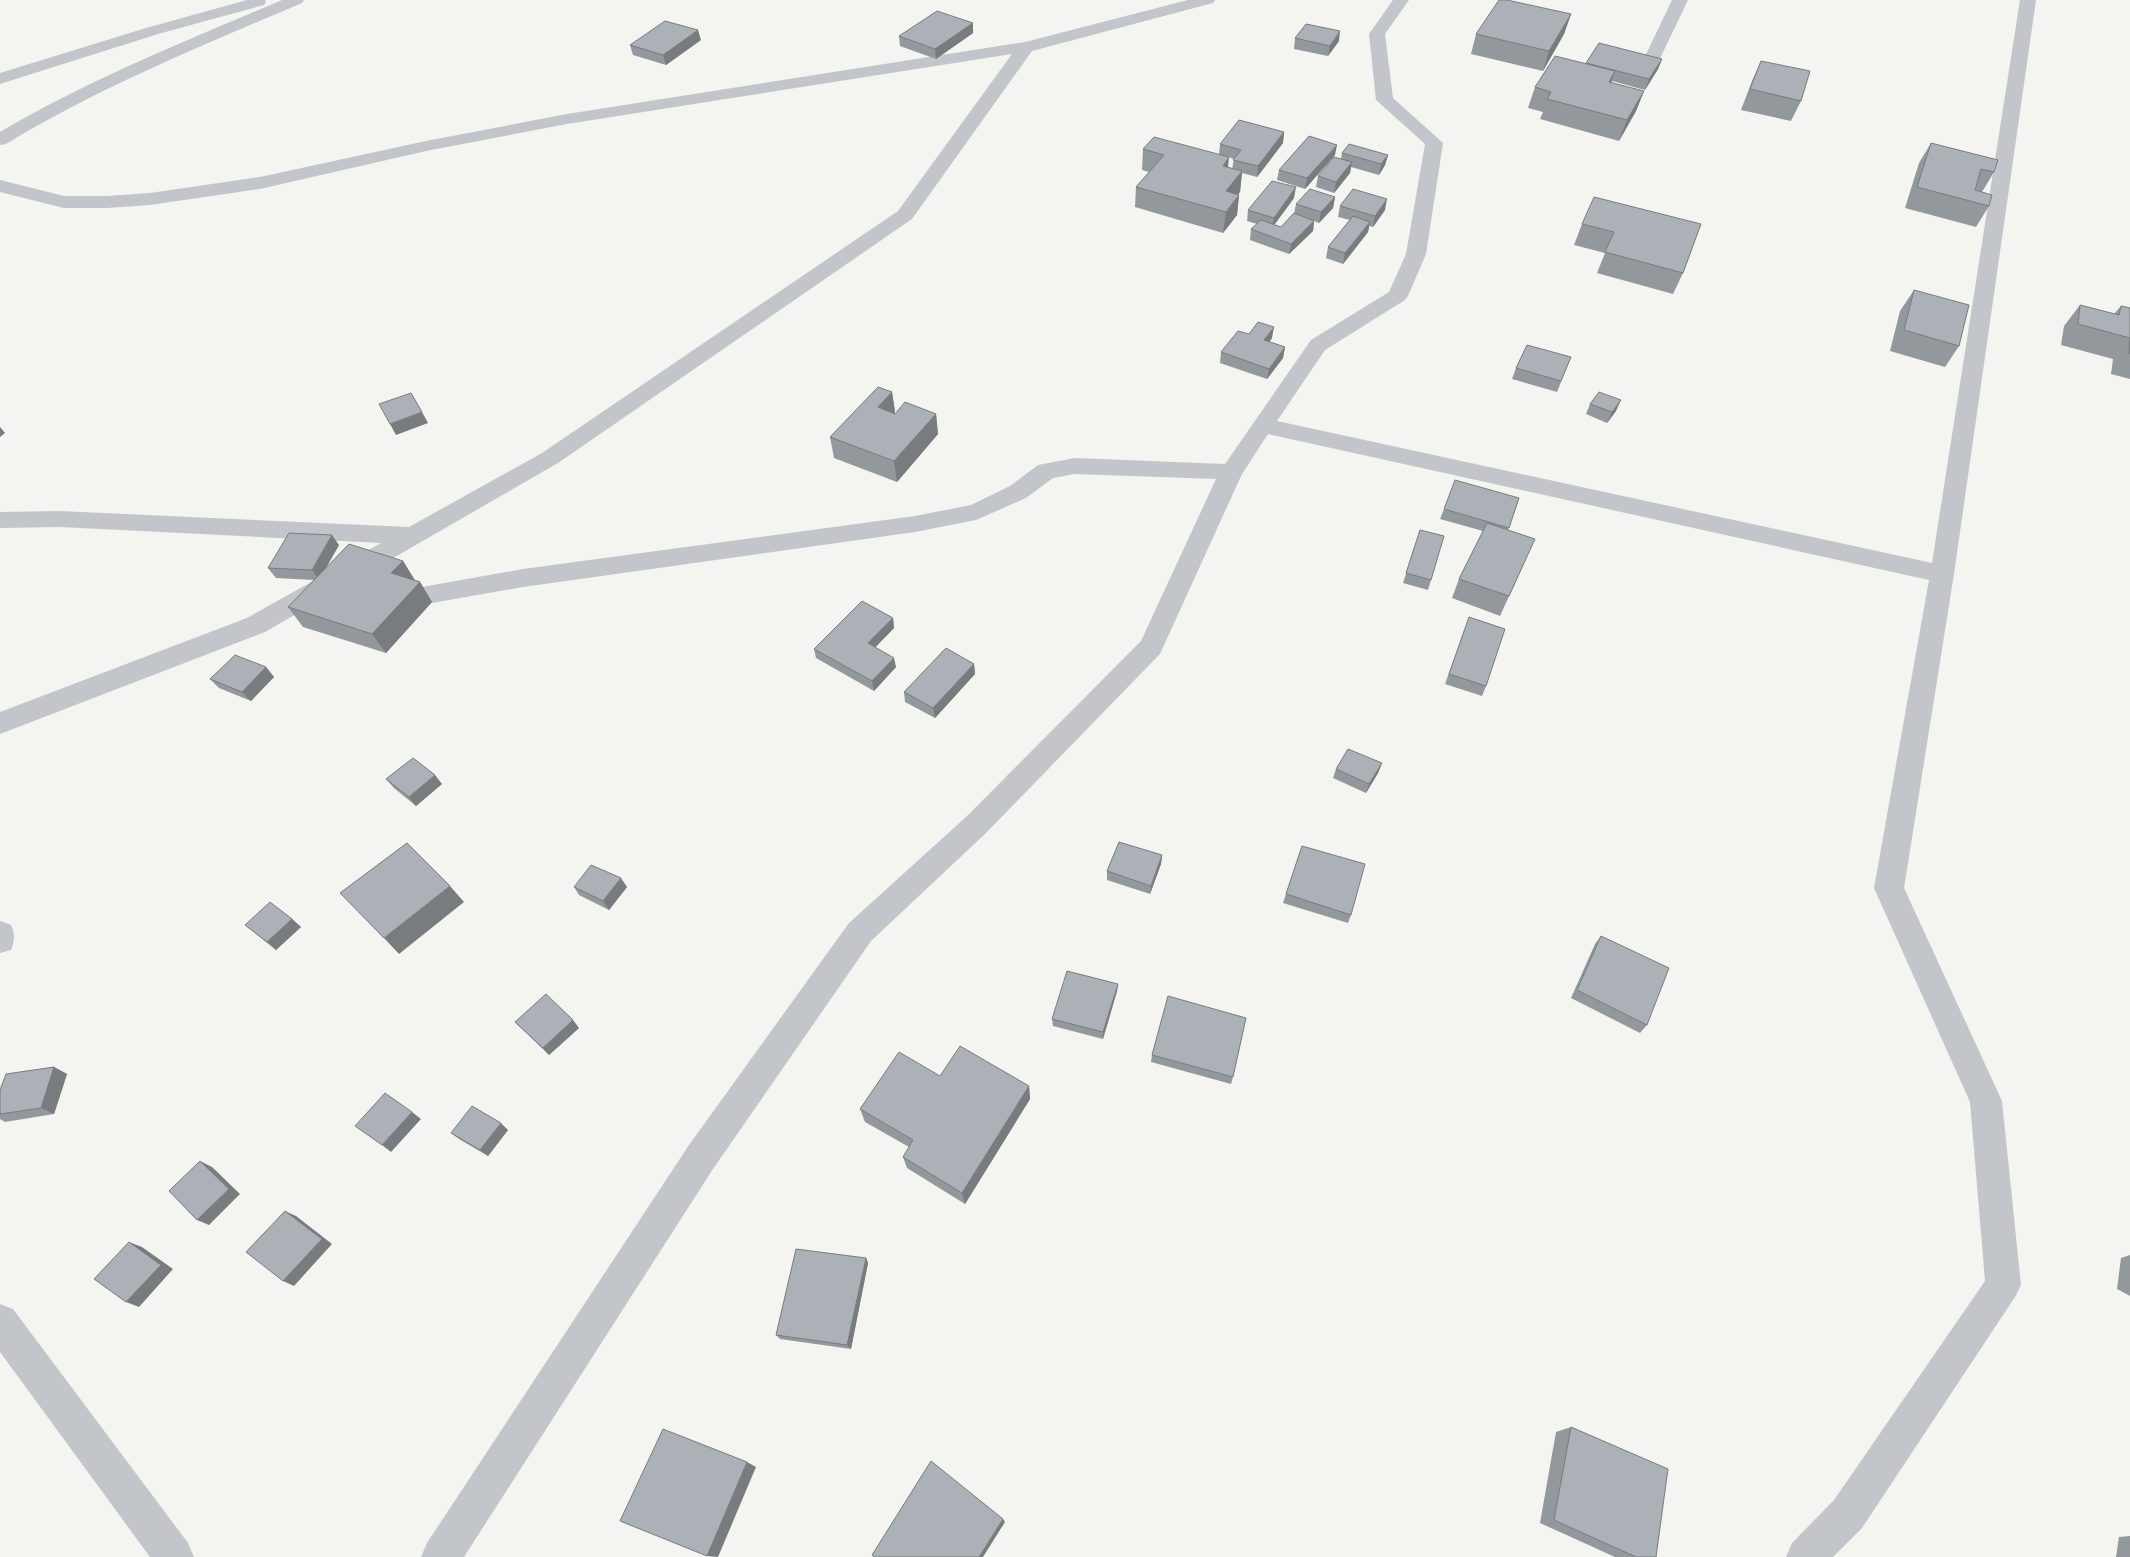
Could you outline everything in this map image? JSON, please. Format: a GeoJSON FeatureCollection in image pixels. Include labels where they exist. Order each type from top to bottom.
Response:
{"type":"FeatureCollection","features":[{"type":"Feature","properties":{"kind":"street"},"geometry":{"type":"LineString","coordinates":[[0,79],[152,31],[266,0]]}},
{"type":"Feature","properties":{"kind":"street"},"geometry":{"type":"LineString","coordinates":[[0,140],[34,118],[85,92],[296,0]]}},
{"type":"Feature","properties":{"kind":"street"},"geometry":{"type":"LineString","coordinates":[[0,186],[64,202],[107,202],[150,199],[260,183],[426,146],[567,119],[1026,47],[1206,0]]}},
{"type":"Feature","properties":{"kind":"street"},"geometry":{"type":"LineString","coordinates":[[441,1557],[701,1157],[860,932],[976,825],[1151,647],[1231,472],[1265,426],[1318,345],[1398,296],[1416,254],[1434,143],[1385,100],[1377,34],[1401,0]]}},
{"type":"Feature","properties":{"kind":"street"},"geometry":{"type":"LineString","coordinates":[[1646,71],[1680,0]]}},
{"type":"Feature","properties":{"kind":"street"},"geometry":{"type":"LineString","coordinates":[[1806,1557],[1848,1514],[2003,1285],[1986,1101],[1889,888],[1942,574],[2028,0]]}},
{"type":"Feature","properties":{"kind":"street"},"geometry":{"type":"LineString","coordinates":[[0,723],[256,625],[550,458],[905,215],[1026,47]]}},
{"type":"Feature","properties":{"kind":"street"},"geometry":{"type":"LineString","coordinates":[[1265,426],[1942,574]]}},
{"type":"Feature","properties":{"kind":"street"},"geometry":{"type":"LineString","coordinates":[[370,605],[523,578],[915,524],[976,512],[1018,492],[1046,471],[1075,466],[1231,472]]}},
{"type":"Feature","properties":{"kind":"street"},"geometry":{"type":"LineString","coordinates":[[0,520],[60,520],[412,536]]}},
{"type":"Feature","properties":{"kind":"street"},"geometry":{"type":"LineString","coordinates":[[256,625],[322,613]]}},
{"type":"Feature","properties":{"kind":"street"},"geometry":{"type":"LineString","coordinates":[[0,934],[0,940]]}},
{"type":"Feature","properties":{"kind":"street"},"geometry":{"type":"LineString","coordinates":[[0,1322],[174,1557]]}},
{"type":"Feature","properties":{"kind":"building"},"geometry":{"type":"Polygon","coordinates":[[[1499,0],[1507,0],[1571,14],[1549,51],[1476,34],[1499,0]]]}},
{"type":"Feature","properties":{"kind":"building"},"geometry":{"type":"Polygon","coordinates":[[[937,11],[973,23],[935,49],[899,36],[937,11]]]}},
{"type":"Feature","properties":{"kind":"building"},"geometry":{"type":"Polygon","coordinates":[[[665,21],[698,30],[663,55],[630,45],[665,21]]]}},
{"type":"Feature","properties":{"kind":"building"},"geometry":{"type":"Polygon","coordinates":[[[1306,24],[1340,31],[1330,46],[1295,38],[1306,24]]]}},
{"type":"Feature","properties":{"kind":"building"},"geometry":{"type":"Polygon","coordinates":[[[1599,43],[1662,59],[1649,79],[1586,63],[1599,43]]]}},
{"type":"Feature","properties":{"kind":"building"},"geometry":{"type":"Polygon","coordinates":[[[1555,56],[1615,71],[1609,82],[1644,91],[1627,120],[1547,99],[1551,92],[1535,87],[1555,56]]]}},
{"type":"Feature","properties":{"kind":"building"},"geometry":{"type":"Polygon","coordinates":[[[1761,61],[1810,71],[1801,101],[1750,89],[1761,61]]]}},
{"type":"Feature","properties":{"kind":"building"},"geometry":{"type":"Polygon","coordinates":[[[1239,120],[1284,132],[1258,166],[1233,160],[1241,150],[1220,144],[1239,120]]]}},
{"type":"Feature","properties":{"kind":"building"},"geometry":{"type":"Polygon","coordinates":[[[1309,136],[1337,145],[1307,178],[1279,170],[1309,136]]]}},
{"type":"Feature","properties":{"kind":"building"},"geometry":{"type":"Polygon","coordinates":[[[1154,137],[1229,157],[1223,166],[1242,171],[1226,191],[1239,195],[1226,212],[1136,187],[1164,155],[1143,149],[1154,137]]]}},
{"type":"Feature","properties":{"kind":"building"},"geometry":{"type":"Polygon","coordinates":[[[1931,143],[1998,160],[1994,172],[1981,169],[1975,190],[1992,195],[1989,206],[1917,187],[1931,143]]]}},
{"type":"Feature","properties":{"kind":"building"},"geometry":{"type":"Polygon","coordinates":[[[1349,144],[1388,155],[1381,164],[1342,153],[1349,144]]]}},
{"type":"Feature","properties":{"kind":"building"},"geometry":{"type":"Polygon","coordinates":[[[1334,157],[1352,162],[1336,182],[1318,176],[1334,157]]]}},
{"type":"Feature","properties":{"kind":"building"},"geometry":{"type":"Polygon","coordinates":[[[1272,181],[1296,187],[1274,218],[1248,210],[1272,181]]]}},
{"type":"Feature","properties":{"kind":"building"},"geometry":{"type":"Polygon","coordinates":[[[1310,189],[1335,197],[1321,212],[1296,204],[1310,189]]]}},
{"type":"Feature","properties":{"kind":"building"},"geometry":{"type":"Polygon","coordinates":[[[1353,189],[1387,199],[1375,216],[1340,206],[1353,189]]]}},
{"type":"Feature","properties":{"kind":"building"},"geometry":{"type":"Polygon","coordinates":[[[1594,197],[1701,224],[1683,273],[1605,252],[1614,232],[1582,224],[1594,197]]]}},
{"type":"Feature","properties":{"kind":"building"},"geometry":{"type":"Polygon","coordinates":[[[1294,213],[1314,221],[1291,244],[1251,229],[1261,220],[1281,227],[1294,213]]]}},
{"type":"Feature","properties":{"kind":"building"},"geometry":{"type":"Polygon","coordinates":[[[1353,216],[1370,222],[1345,253],[1328,247],[1353,216]]]}},
{"type":"Feature","properties":{"kind":"building"},"geometry":{"type":"Polygon","coordinates":[[[1914,290],[1969,305],[1959,346],[1904,330],[1914,290]]]}},
{"type":"Feature","properties":{"kind":"building"},"geometry":{"type":"Polygon","coordinates":[[[2080,305],[2119,315],[2121,306],[2130,308],[2130,338],[2078,324],[2080,305]]]}},
{"type":"Feature","properties":{"kind":"building"},"geometry":{"type":"Polygon","coordinates":[[[1258,322],[1274,327],[1264,340],[1285,347],[1269,369],[1221,352],[1238,331],[1249,334],[1258,322]]]}},
{"type":"Feature","properties":{"kind":"building"},"geometry":{"type":"Polygon","coordinates":[[[1527,345],[1571,357],[1561,381],[1516,368],[1527,345]]]}},
{"type":"Feature","properties":{"kind":"building"},"geometry":{"type":"Polygon","coordinates":[[[878,387],[892,392],[878,407],[895,414],[905,402],[936,414],[894,461],[830,437],[878,387]]]}},
{"type":"Feature","properties":{"kind":"building"},"geometry":{"type":"Polygon","coordinates":[[[1599,392],[1621,400],[1612,412],[1590,404],[1599,392]]]}},
{"type":"Feature","properties":{"kind":"building"},"geometry":{"type":"Polygon","coordinates":[[[411,393],[422,412],[390,424],[379,404],[411,393]]]}},
{"type":"Feature","properties":{"kind":"building"},"geometry":{"type":"Polygon","coordinates":[[[1455,480],[1519,498],[1509,528],[1444,509],[1455,480]]]}},
{"type":"Feature","properties":{"kind":"building"},"geometry":{"type":"Polygon","coordinates":[[[1487,523],[1535,539],[1509,596],[1459,579],[1487,523]]]}},
{"type":"Feature","properties":{"kind":"building"},"geometry":{"type":"Polygon","coordinates":[[[1420,530],[1444,536],[1431,580],[1406,573],[1420,530]]]}},
{"type":"Feature","properties":{"kind":"building"},"geometry":{"type":"Polygon","coordinates":[[[289,533],[332,535],[312,570],[268,568],[289,533]]]}},
{"type":"Feature","properties":{"kind":"building"},"geometry":{"type":"Polygon","coordinates":[[[349,544],[403,561],[391,573],[420,582],[372,634],[288,607],[349,544]]]}},
{"type":"Feature","properties":{"kind":"building"},"geometry":{"type":"Polygon","coordinates":[[[862,601],[893,618],[868,643],[894,658],[872,681],[814,649],[862,601]]]}},
{"type":"Feature","properties":{"kind":"building"},"geometry":{"type":"Polygon","coordinates":[[[1469,617],[1505,629],[1486,686],[1449,674],[1469,617]]]}},
{"type":"Feature","properties":{"kind":"building"},"geometry":{"type":"Polygon","coordinates":[[[946,648],[974,664],[933,708],[904,692],[946,648]]]}},
{"type":"Feature","properties":{"kind":"building"},"geometry":{"type":"Polygon","coordinates":[[[235,655],[266,667],[242,692],[210,679],[235,655]]]}},
{"type":"Feature","properties":{"kind":"building"},"geometry":{"type":"Polygon","coordinates":[[[1348,749],[1382,763],[1369,784],[1336,769],[1348,749]]]}},
{"type":"Feature","properties":{"kind":"building"},"geometry":{"type":"Polygon","coordinates":[[[413,758],[435,775],[409,797],[386,779],[413,758]]]}},
{"type":"Feature","properties":{"kind":"building"},"geometry":{"type":"Polygon","coordinates":[[[1119,842],[1162,855],[1151,886],[1107,871],[1119,842]]]}},
{"type":"Feature","properties":{"kind":"building"},"geometry":{"type":"Polygon","coordinates":[[[407,843],[450,886],[384,938],[340,893],[407,843]]]}},
{"type":"Feature","properties":{"kind":"building"},"geometry":{"type":"Polygon","coordinates":[[[1302,846],[1365,864],[1351,915],[1286,894],[1302,846]]]}},
{"type":"Feature","properties":{"kind":"building"},"geometry":{"type":"Polygon","coordinates":[[[591,865],[621,878],[603,901],[574,887],[591,865]]]}},
{"type":"Feature","properties":{"kind":"building"},"geometry":{"type":"Polygon","coordinates":[[[270,902],[292,919],[267,942],[245,925],[270,902]]]}},
{"type":"Feature","properties":{"kind":"building"},"geometry":{"type":"Polygon","coordinates":[[[1601,936],[1669,968],[1647,1025],[1577,990],[1601,936]]]}},
{"type":"Feature","properties":{"kind":"building"},"geometry":{"type":"Polygon","coordinates":[[[1067,971],[1118,984],[1103,1032],[1052,1019],[1067,971]]]}},
{"type":"Feature","properties":{"kind":"building"},"geometry":{"type":"Polygon","coordinates":[[[546,994],[573,1020],[543,1048],[515,1022],[546,994]]]}},
{"type":"Feature","properties":{"kind":"building"},"geometry":{"type":"Polygon","coordinates":[[[1168,996],[1246,1018],[1233,1077],[1152,1055],[1168,996]]]}},
{"type":"Feature","properties":{"kind":"building"},"geometry":{"type":"Polygon","coordinates":[[[960,1046],[1029,1086],[962,1193],[903,1157],[913,1140],[860,1109],[899,1052],[940,1076],[960,1046]]]}},
{"type":"Feature","properties":{"kind":"building"},"geometry":{"type":"Polygon","coordinates":[[[54,1067],[41,1108],[0,1114],[0,1090],[6,1074],[54,1067]]]}},
{"type":"Feature","properties":{"kind":"building"},"geometry":{"type":"Polygon","coordinates":[[[385,1093],[412,1112],[382,1145],[355,1126],[385,1093]]]}},
{"type":"Feature","properties":{"kind":"building"},"geometry":{"type":"Polygon","coordinates":[[[472,1106],[501,1123],[480,1150],[451,1133],[472,1106]]]}},
{"type":"Feature","properties":{"kind":"building"},"geometry":{"type":"Polygon","coordinates":[[[200,1161],[229,1189],[197,1220],[169,1191],[200,1161]]]}},
{"type":"Feature","properties":{"kind":"building"},"geometry":{"type":"Polygon","coordinates":[[[285,1211],[322,1239],[283,1281],[246,1252],[285,1211]]]}},
{"type":"Feature","properties":{"kind":"building"},"geometry":{"type":"Polygon","coordinates":[[[129,1242],[161,1265],[126,1302],[94,1279],[129,1242]]]}},
{"type":"Feature","properties":{"kind":"building"},"geometry":{"type":"Polygon","coordinates":[[[796,1249],[866,1258],[847,1345],[776,1335],[796,1249]]]}},
{"type":"Feature","properties":{"kind":"building"},"geometry":{"type":"Polygon","coordinates":[[[1571,1427],[1668,1469],[1656,1557],[1636,1557],[1554,1520],[1571,1427]]]}},
{"type":"Feature","properties":{"kind":"building"},"geometry":{"type":"Polygon","coordinates":[[[663,1429],[747,1462],[707,1556],[620,1521],[663,1429]]]}},
{"type":"Feature","properties":{"kind":"building"},"geometry":{"type":"Polygon","coordinates":[[[931,1461],[1003,1519],[979,1557],[874,1557],[872,1555],[931,1461]]]}}]}
